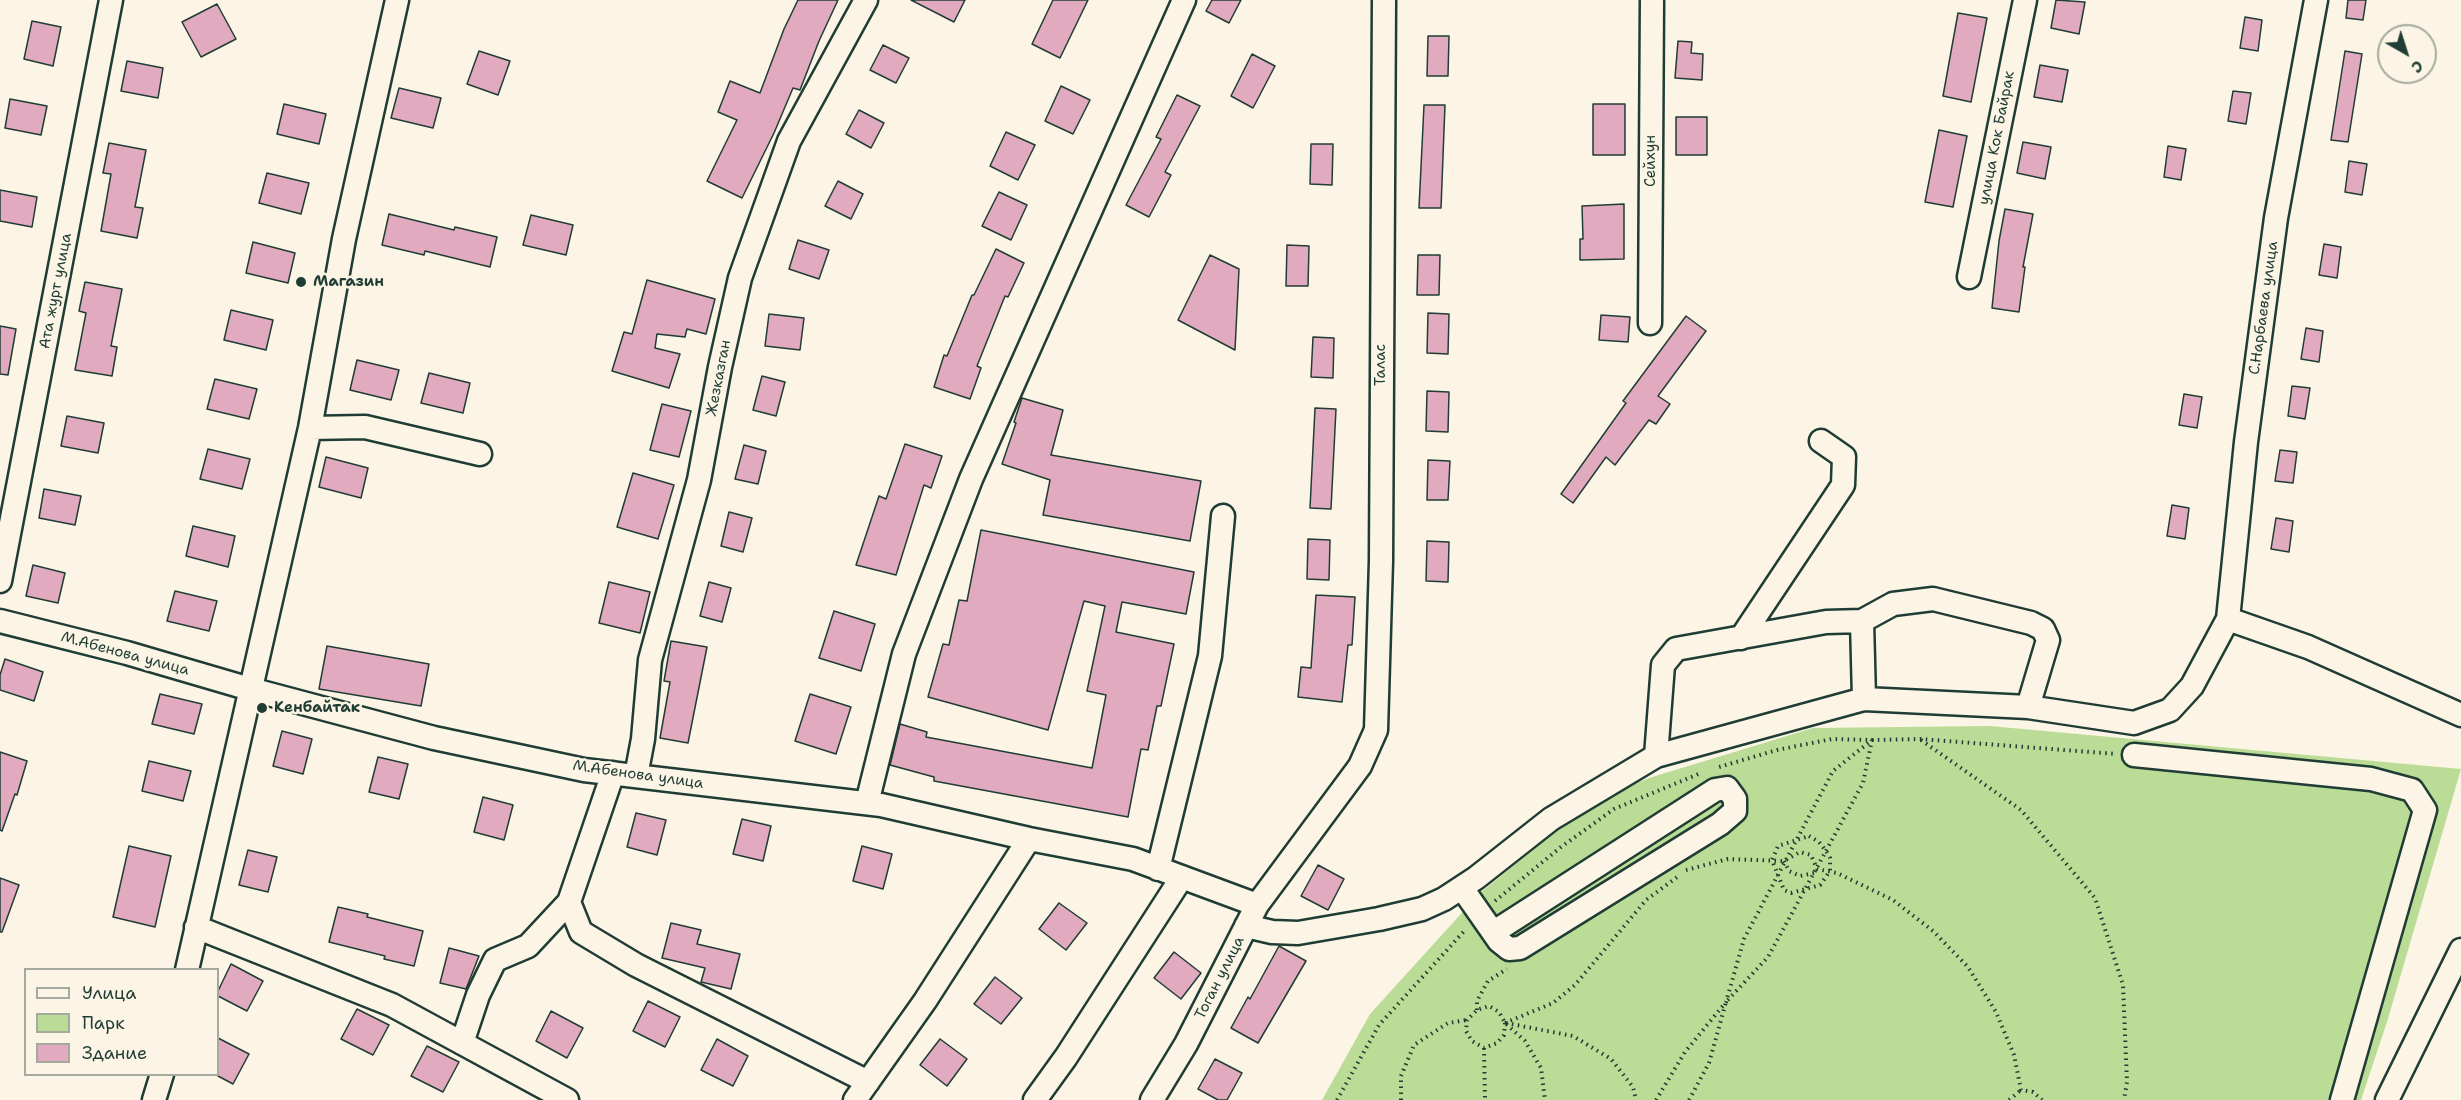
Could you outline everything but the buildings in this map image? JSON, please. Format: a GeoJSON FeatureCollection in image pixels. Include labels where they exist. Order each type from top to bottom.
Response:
{"type":"FeatureCollection","features":[{"type":"Feature","properties":{"kind":"street","name":"Ата журт улица"},"geometry":{"type":"LineString","coordinates":[[0,581],[111,0]]}},
{"type":"Feature","properties":{"kind":"street"},"geometry":{"type":"LineString","coordinates":[[187,968],[310,428],[344,239],[397,0]]}},
{"type":"Feature","properties":{"kind":"street","name":"Жезказган"},"geometry":{"type":"LineString","coordinates":[[636,776],[643,739],[650,660],[699,480],[720,367],[740,278],[789,141],[866,0]]}},
{"type":"Feature","properties":{"kind":"street"},"geometry":{"type":"LineString","coordinates":[[867,804],[904,654],[971,479],[1184,0]]}},
{"type":"Feature","properties":{"kind":"street","name":"Талас"},"geometry":{"type":"LineString","coordinates":[[1376,730],[1381,561],[1384,0]]}},
{"type":"Feature","properties":{"kind":"street","name":"Сейхун"},"geometry":{"type":"LineString","coordinates":[[1650,323],[1652,0]]}},
{"type":"Feature","properties":{"kind":"street","name":"улица Кок Байрак"},"geometry":{"type":"LineString","coordinates":[[1969,277],[2025,0]]}},
{"type":"Feature","properties":{"kind":"street","name":"С.Нарбаева улица"},"geometry":{"type":"LineString","coordinates":[[2228,619],[2246,442],[2276,218],[2316,0]]}},
{"type":"Feature","properties":{"kind":"street"},"geometry":{"type":"LineString","coordinates":[[310,428],[365,427],[480,454]]}},
{"type":"Feature","properties":{"kind":"street"},"geometry":{"type":"LineString","coordinates":[[1741,638],[1843,484],[1844,457],[1821,441]]}},
{"type":"Feature","properties":{"kind":"street"},"geometry":{"type":"LineString","coordinates":[[1158,868],[1210,656],[1223,516]]}},
{"type":"Feature","properties":{"kind":"street"},"geometry":{"type":"LineString","coordinates":[[1656,756],[1663,665],[1676,649],[1826,622],[1862,621],[1893,604],[1932,599],[2031,623],[2043,629],[2048,640],[2028,707]]}},
{"type":"Feature","properties":{"kind":"street"},"geometry":{"type":"LineString","coordinates":[[1246,926],[1272,932],[1299,933],[1422,909],[1462,888],[1551,819],[1656,756],[1863,699],[2028,707],[2134,723],[2170,710],[2192,686],[2228,619],[2308,647],[2461,715]]}},
{"type":"Feature","properties":{"kind":"street","name":"М.Абенова улица"},"geometry":{"type":"LineString","coordinates":[[0,621],[127,653],[250,689],[434,738],[585,770],[867,804],[1133,859],[1257,904]]}},
{"type":"Feature","properties":{"kind":"street"},"geometry":{"type":"LineString","coordinates":[[1862,621],[1863,699]]}},
{"type":"Feature","properties":{"kind":"street","name":"Тоган улица"},"geometry":{"type":"LineString","coordinates":[[1152,1100],[1186,1044],[1257,904],[1360,766],[1376,730]]}},
{"type":"Feature","properties":{"kind":"street"},"geometry":{"type":"LineString","coordinates":[[2134,755],[2371,778],[2412,790],[2425,810],[2342,1100]]}},
{"type":"Feature","properties":{"kind":"street"},"geometry":{"type":"LineString","coordinates":[[462,1043],[478,995],[495,960],[528,945],[569,902],[613,773]]}},
{"type":"Feature","properties":{"kind":"street"},"geometry":{"type":"LineString","coordinates":[[1462,888],[1499,941],[1509,949],[1520,948],[1720,824],[1735,811],[1736,799],[1727,788],[1715,790],[1494,932]]}},
{"type":"Feature","properties":{"kind":"street"},"geometry":{"type":"LineString","coordinates":[[569,902],[581,932],[862,1091],[925,1001],[1029,839]]}},
{"type":"Feature","properties":{"kind":"street"},"geometry":{"type":"LineString","coordinates":[[1035,1100],[1066,1057],[1182,877]]}},
{"type":"Feature","properties":{"kind":"street"},"geometry":{"type":"LineString","coordinates":[[196,927],[392,1005],[567,1100]]}},
{"type":"Feature","properties":{"kind":"street"},"geometry":{"type":"LineString","coordinates":[[2387,1100],[2461,950]]}},
{"type":"Feature","properties":{"kind":"street"},"geometry":{"type":"LineString","coordinates":[[153,1100],[161,1076]]}},
{"type":"Feature","properties":{"kind":"path"},"geometry":{"type":"LineString","coordinates":[[1337,1100],[1380,1025],[1480,914],[1561,847],[1614,808],[1686,778],[1777,750],[1832,739],[1920,739],[2134,755]]}},
{"type":"Feature","properties":{"kind":"path"},"geometry":{"type":"LineString","coordinates":[[1920,739],[2021,810],[2095,898],[2123,985],[2127,1082],[2124,1100]]}},
{"type":"Feature","properties":{"kind":"path"},"geometry":{"type":"LineString","coordinates":[[1689,1100],[1710,1063],[1744,939],[1776,876],[1833,771],[1872,740]]}},
{"type":"Feature","properties":{"kind":"path"},"geometry":{"type":"LineString","coordinates":[[1656,1100],[1685,1052],[1726,1002],[1768,957],[1863,783],[1872,740]]}},
{"type":"Feature","properties":{"kind":"path"},"geometry":{"type":"LineString","coordinates":[[1809,837],[1819,842],[1826,851],[1830,858],[1830,871],[1820,885],[1791,893],[1784,890],[1776,876],[1772,860],[1778,846],[1809,837]]}},
{"type":"Feature","properties":{"kind":"path"},"geometry":{"type":"LineString","coordinates":[[1505,1023],[1553,1003],[1575,985],[1646,900],[1687,870],[1728,859],[1784,861],[1800,852],[1811,855],[1815,871]]}},
{"type":"Feature","properties":{"kind":"path"},"geometry":{"type":"LineString","coordinates":[[1784,861],[1789,871],[1800,876],[1815,871],[1838,873],[1893,900],[1934,931],[1968,967],[1996,1012],[2014,1055],[2021,1090]]}},
{"type":"Feature","properties":{"kind":"path"},"geometry":{"type":"LineString","coordinates":[[1477,1010],[1477,1001],[1488,981],[1508,969]]}},
{"type":"Feature","properties":{"kind":"path"},"geometry":{"type":"LineString","coordinates":[[1401,1100],[1401,1076],[1413,1045],[1448,1023],[1467,1020],[1477,1010],[1489,1006],[1499,1012],[1505,1023],[1525,1041],[1541,1068],[1545,1100]]}},
{"type":"Feature","properties":{"kind":"path"},"geometry":{"type":"LineString","coordinates":[[1467,1020],[1466,1031],[1472,1041],[1484,1047],[1497,1042],[1504,1035],[1505,1023]]}},
{"type":"Feature","properties":{"kind":"path"},"geometry":{"type":"LineString","coordinates":[[1505,1023],[1573,1036],[1611,1059],[1633,1087],[1636,1100]]}},
{"type":"Feature","properties":{"kind":"path"},"geometry":{"type":"LineString","coordinates":[[1484,1047],[1485,1100]]}},
{"type":"Feature","properties":{"kind":"path"},"geometry":{"type":"LineString","coordinates":[[2009,1100],[2021,1090],[2033,1092],[2042,1100]]}},
{"type":"Feature","properties":{"kind":"green space"},"geometry":{"type":"Polygon","coordinates":[[[1990,726],[2461,769],[2387,1022],[2361,1100],[1322,1100],[1370,1014],[1480,893],[1595,800],[1649,778],[1813,728],[1990,726]]]}},
{"type":"Feature","properties":{"kind":"place","name":"Магазин"},"geometry":{"type":"Point","coordinates":[301,282]}},
{"type":"Feature","properties":{"kind":"place","name":"Кенбайтак"},"geometry":{"type":"Point","coordinates":[262,708]}}]}
